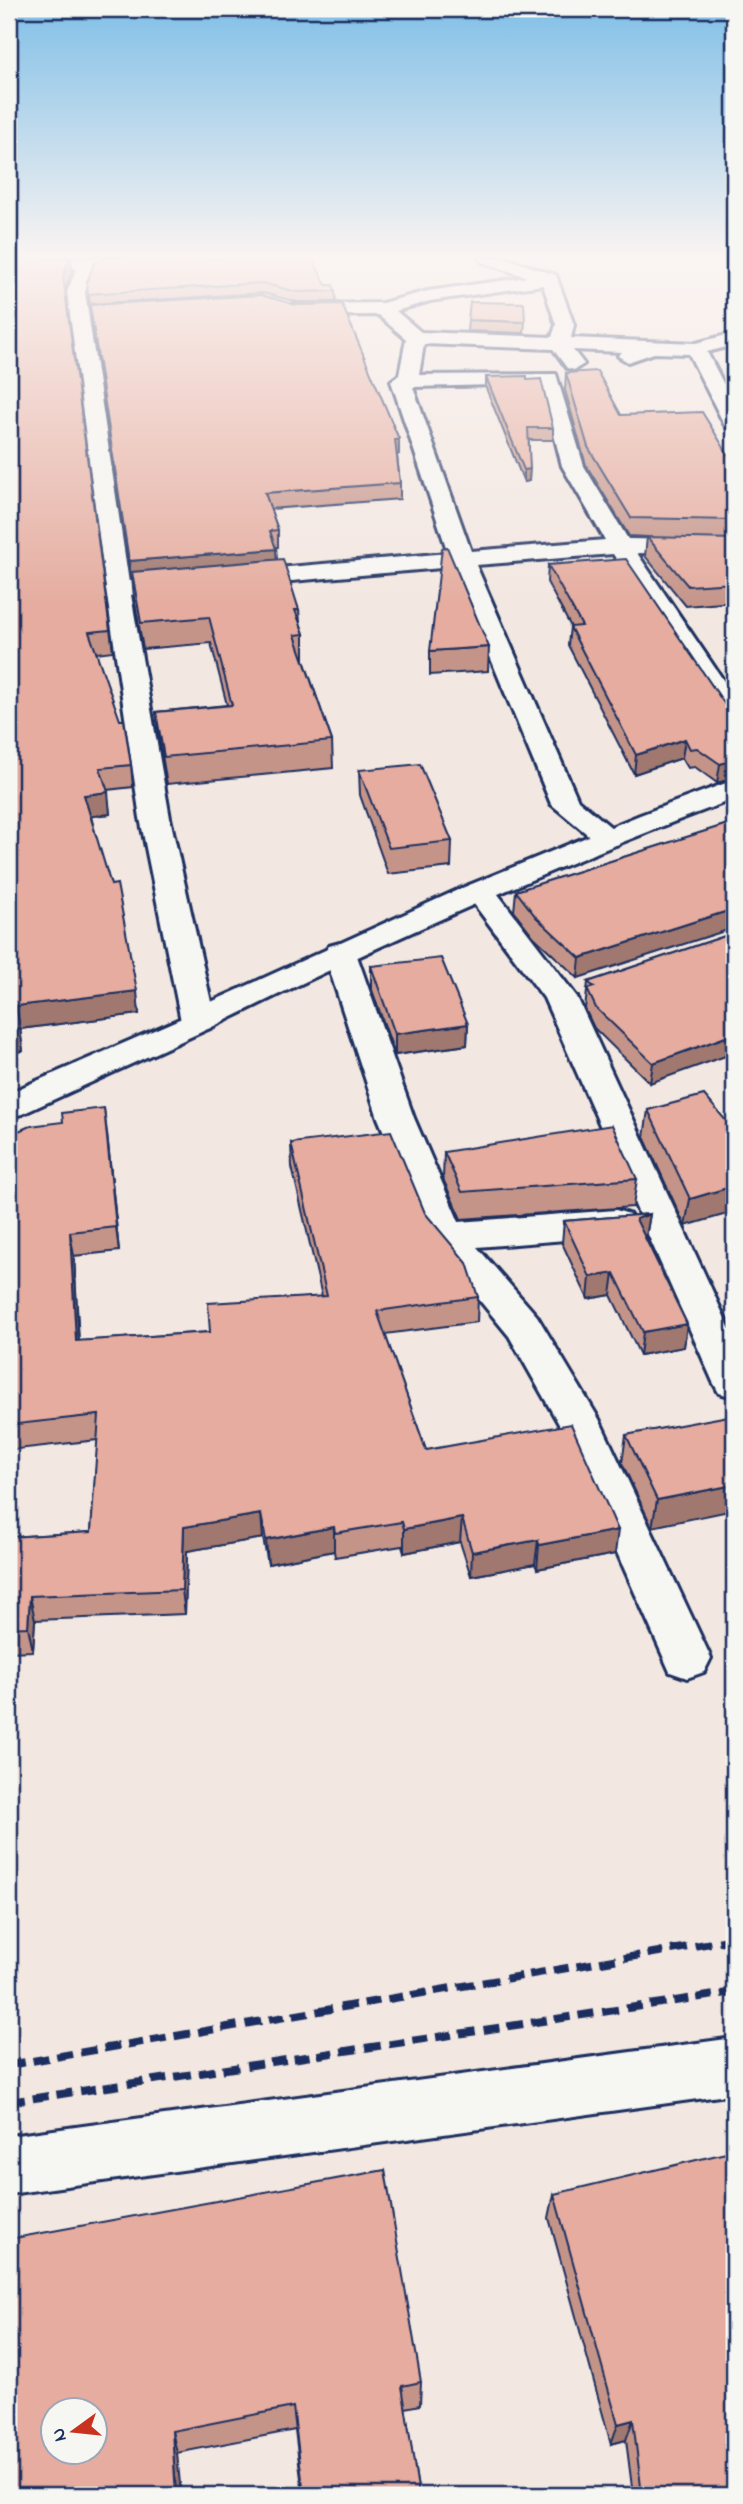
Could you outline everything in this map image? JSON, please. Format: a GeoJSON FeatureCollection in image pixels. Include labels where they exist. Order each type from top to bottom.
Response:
{"type":"FeatureCollection","features":[{"type":"Feature","properties":{"kind":"street"},"geometry":{"type":"LineString","coordinates":[[93,375],[118,589],[155,818],[198,1021]]}},
{"type":"Feature","properties":{"kind":"street"},"geometry":{"type":"LineString","coordinates":[[401,381],[409,375]]}},
{"type":"Feature","properties":{"kind":"street"},"geometry":{"type":"LineString","coordinates":[[401,381],[549,378],[566,375]]}},
{"type":"Feature","properties":{"kind":"street"},"geometry":{"type":"LineString","coordinates":[[709,375],[734,424]]}},
{"type":"Feature","properties":{"kind":"street"},"geometry":{"type":"LineString","coordinates":[[549,378],[573,466],[620,546],[734,716]]}},
{"type":"Feature","properties":{"kind":"street"},"geometry":{"type":"LineString","coordinates":[[401,381],[462,559],[565,804],[609,838]]}},
{"type":"Feature","properties":{"kind":"street"},"geometry":{"type":"LineString","coordinates":[[118,589],[620,546],[734,548]]}},
{"type":"Feature","properties":{"kind":"street"},"geometry":{"type":"LineString","coordinates":[[9,1106],[198,1021],[340,953],[609,838],[734,789]]}},
{"type":"Feature","properties":{"kind":"street"},"geometry":{"type":"LineString","coordinates":[[480,892],[572,993],[660,1220],[734,1382]]}},
{"type":"Feature","properties":{"kind":"street"},"geometry":{"type":"LineString","coordinates":[[340,953],[396,1118],[446,1236],[523,1326],[584,1430],[687,1658]]}},
{"type":"Feature","properties":{"kind":"street"},"geometry":{"type":"LineString","coordinates":[[446,1236],[660,1220]]}},
{"type":"Feature","properties":{"kind":"street"},"geometry":{"type":"LineString","coordinates":[[9,2165],[734,2066]]}},
{"type":"Feature","properties":{"kind":"building"},"geometry":{"type":"Polygon","coordinates":[[[9,375],[76,375],[110,630],[89,632],[120,720],[124,720],[131,765],[100,768],[108,792],[84,795],[111,885],[117,884],[137,991],[16,1006],[20,1028],[9,1029],[9,375]]]}},
{"type":"Feature","properties":{"kind":"building"},"geometry":{"type":"Polygon","coordinates":[[[101,375],[372,375],[399,439],[395,440],[400,483],[265,493],[278,530],[270,531],[276,549],[129,561],[101,375]]]}},
{"type":"Feature","properties":{"kind":"building"},"geometry":{"type":"Polygon","coordinates":[[[567,375],[599,375],[621,415],[702,412],[734,464],[734,520],[631,518],[588,447],[567,375]]]}},
{"type":"Feature","properties":{"kind":"building"},"geometry":{"type":"Polygon","coordinates":[[[527,376],[527,380],[541,379],[553,428],[528,428],[530,469],[524,470],[486,377],[527,376]]]}},
{"type":"Feature","properties":{"kind":"building"},"geometry":{"type":"Polygon","coordinates":[[[647,537],[734,539],[734,583],[688,586],[647,537]]]}},
{"type":"Feature","properties":{"kind":"building"},"geometry":{"type":"Polygon","coordinates":[[[447,547],[489,647],[430,651],[442,548],[447,547]]]}},
{"type":"Feature","properties":{"kind":"building"},"geometry":{"type":"Polygon","coordinates":[[[283,559],[299,610],[295,610],[304,634],[295,635],[332,741],[164,757],[156,712],[232,705],[209,617],[141,623],[132,572],[283,559]]]}},
{"type":"Feature","properties":{"kind":"building"},"geometry":{"type":"Polygon","coordinates":[[[626,559],[726,706],[734,707],[727,710],[734,722],[734,760],[720,764],[697,748],[690,749],[685,739],[636,755],[570,627],[582,626],[548,565],[626,559]]]}},
{"type":"Feature","properties":{"kind":"building"},"geometry":{"type":"Polygon","coordinates":[[[420,764],[452,841],[389,848],[359,770],[420,764]]]}},
{"type":"Feature","properties":{"kind":"building"},"geometry":{"type":"Polygon","coordinates":[[[734,822],[734,909],[580,958],[536,917],[516,891],[734,822]]]}},
{"type":"Feature","properties":{"kind":"building"},"geometry":{"type":"Polygon","coordinates":[[[734,933],[734,1034],[653,1063],[596,1008],[587,989],[594,987],[588,982],[734,933]]]}},
{"type":"Feature","properties":{"kind":"building"},"geometry":{"type":"Polygon","coordinates":[[[441,958],[468,1024],[395,1034],[371,966],[441,958]]]}},
{"type":"Feature","properties":{"kind":"building"},"geometry":{"type":"Polygon","coordinates":[[[704,1095],[734,1130],[734,1186],[690,1199],[648,1110],[704,1095]]]}},
{"type":"Feature","properties":{"kind":"building"},"geometry":{"type":"Polygon","coordinates":[[[104,1108],[116,1227],[70,1232],[76,1341],[210,1332],[208,1303],[327,1296],[291,1143],[391,1131],[425,1213],[467,1263],[478,1297],[377,1311],[426,1450],[571,1424],[618,1530],[539,1545],[538,1540],[472,1552],[462,1518],[404,1529],[402,1522],[335,1533],[334,1527],[266,1540],[261,1514],[184,1527],[182,1590],[30,1596],[28,1627],[9,1628],[9,1537],[91,1532],[99,1415],[9,1425],[9,1135],[30,1126],[63,1122],[62,1113],[104,1108]]]}},
{"type":"Feature","properties":{"kind":"building"},"geometry":{"type":"Polygon","coordinates":[[[612,1125],[637,1179],[462,1192],[444,1152],[612,1125]]]}},
{"type":"Feature","properties":{"kind":"building"},"geometry":{"type":"Polygon","coordinates":[[[650,1214],[636,1219],[687,1324],[643,1332],[614,1273],[590,1277],[564,1221],[650,1214]]]}},
{"type":"Feature","properties":{"kind":"building"},"geometry":{"type":"Polygon","coordinates":[[[734,1415],[734,1485],[657,1500],[626,1435],[734,1415]]]}},
{"type":"Feature","properties":{"kind":"building"},"geometry":{"type":"Polygon","coordinates":[[[734,2151],[734,2495],[642,2495],[633,2420],[618,2424],[554,2194],[734,2151]]]}},
{"type":"Feature","properties":{"kind":"building"},"geometry":{"type":"Polygon","coordinates":[[[385,2170],[421,2382],[402,2386],[419,2495],[304,2495],[293,2407],[172,2431],[176,2495],[9,2495],[9,2239],[385,2170]]]}},
{"type":"Feature","properties":{"kind":"railway"},"geometry":{"type":"LineString","coordinates":[[9,2065],[734,1939]]}},
{"type":"Feature","properties":{"kind":"railway"},"geometry":{"type":"LineString","coordinates":[[9,2102],[734,1992]]}}]}
